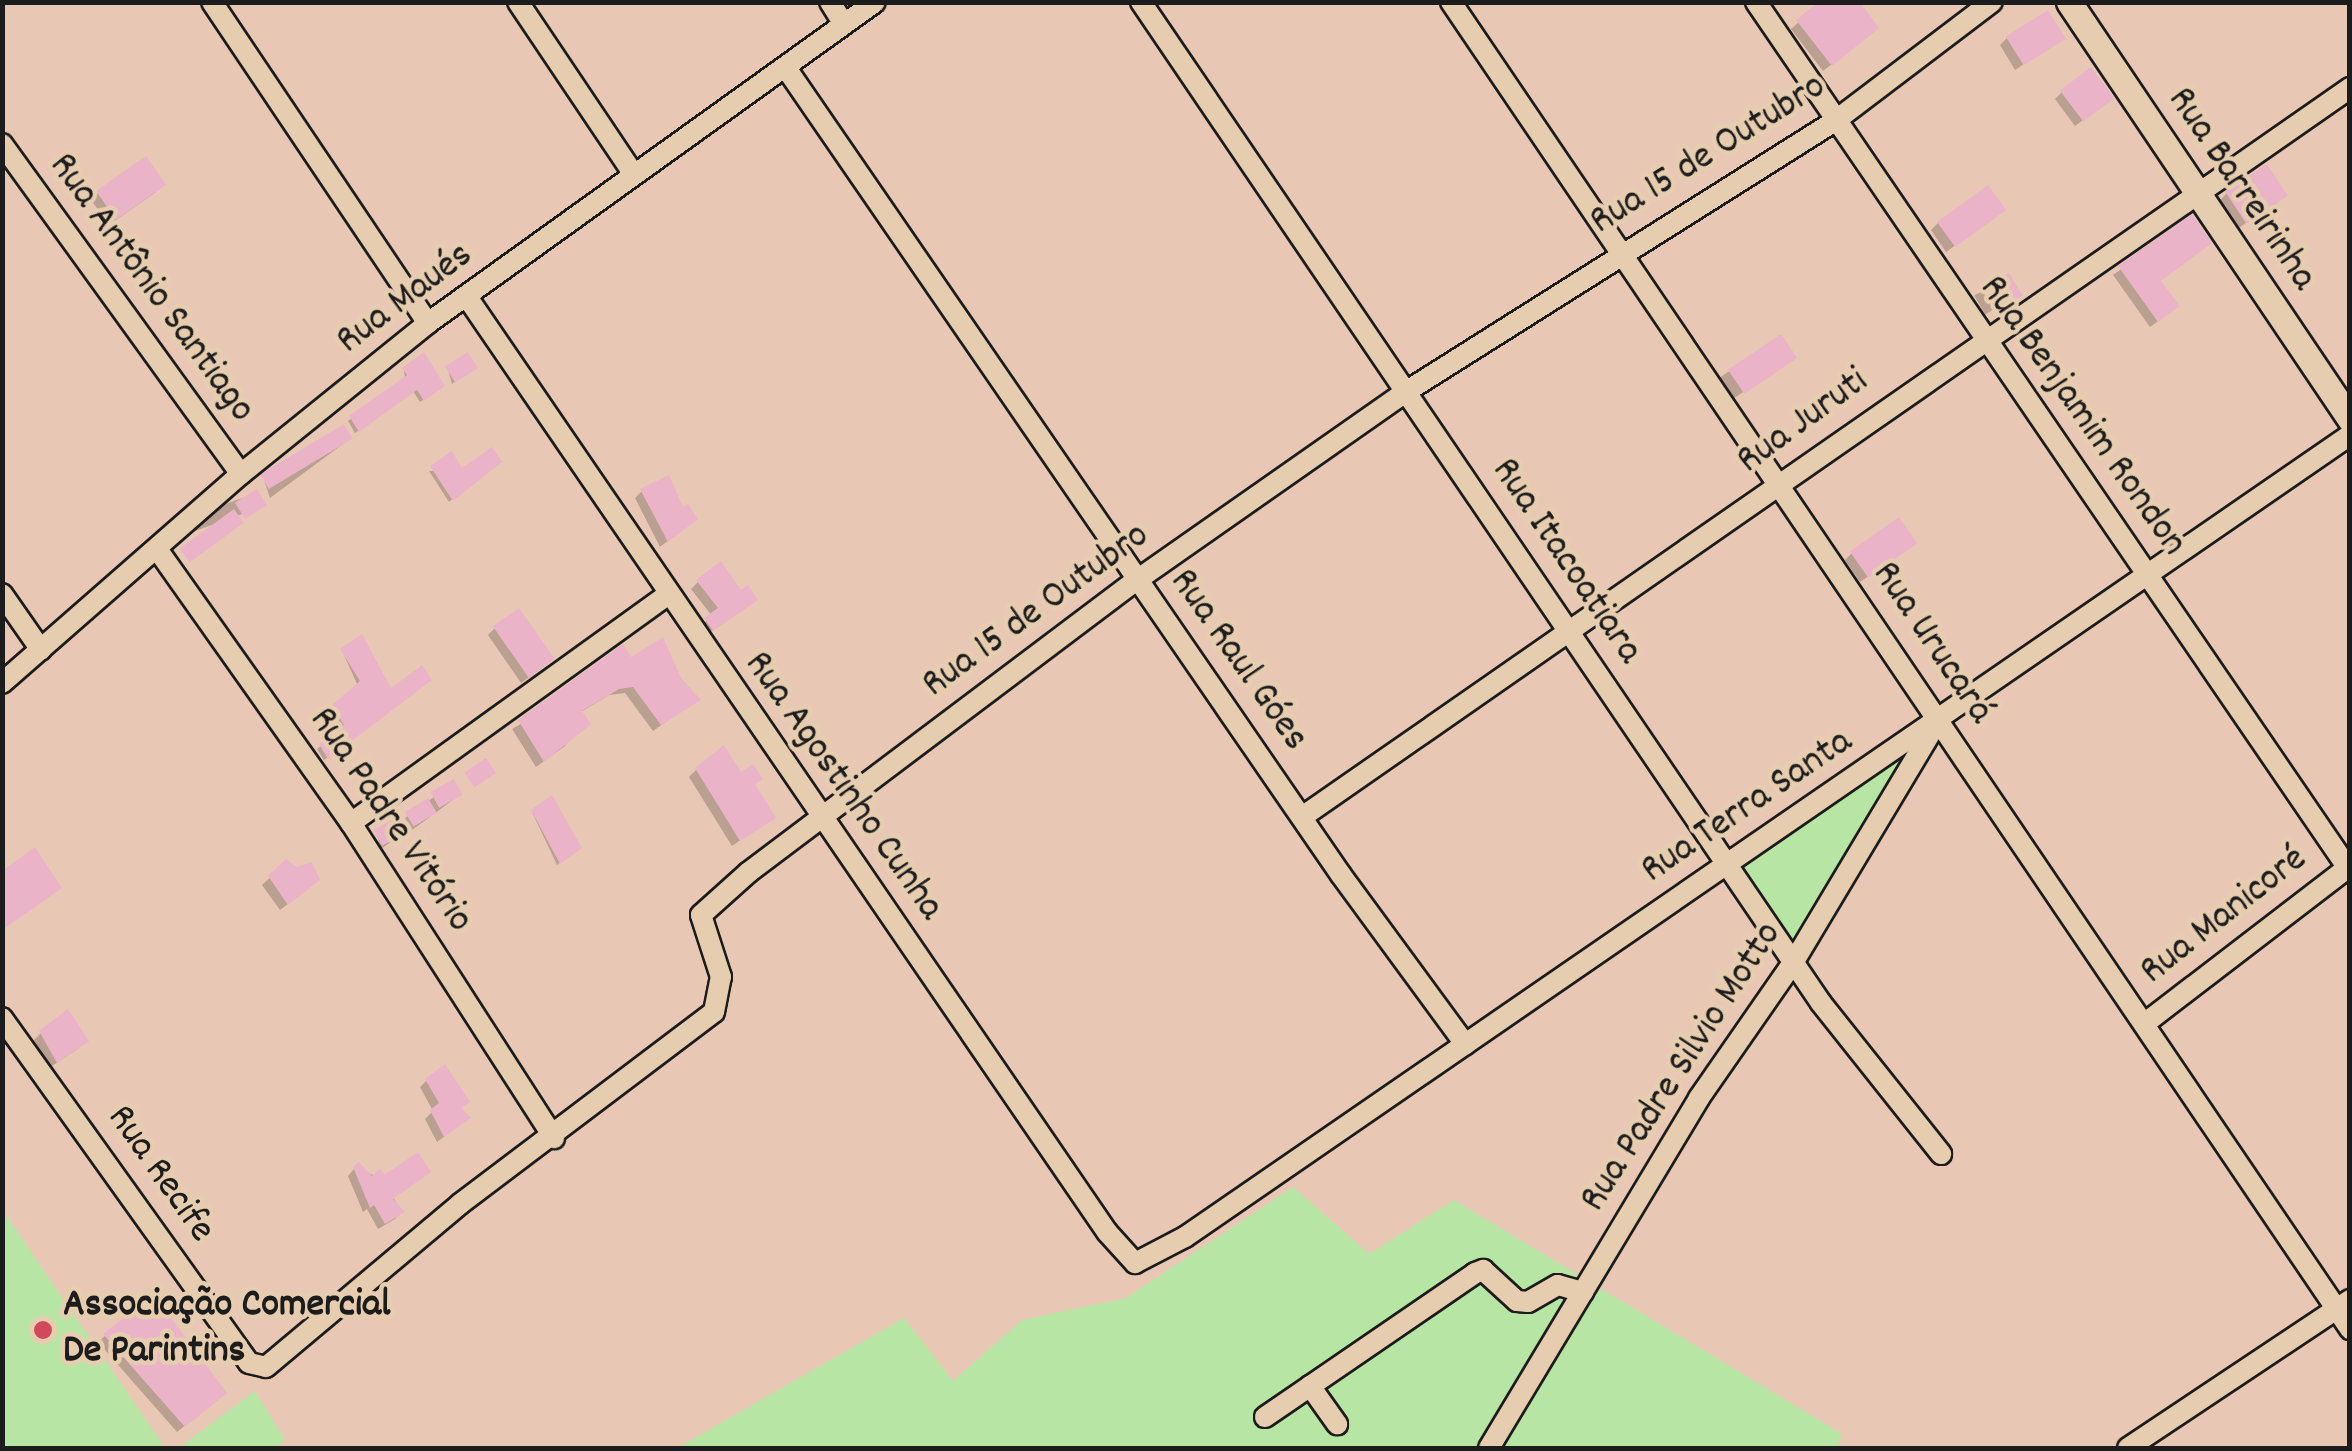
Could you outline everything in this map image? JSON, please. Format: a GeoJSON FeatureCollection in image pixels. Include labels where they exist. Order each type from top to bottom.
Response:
{"type":"FeatureCollection","features":[{"type":"Feature","properties":{"kind":"street"},"geometry":{"type":"LineString","coordinates":[[212,2],[428,324]]}},
{"type":"Feature","properties":{"kind":"street"},"geometry":{"type":"LineString","coordinates":[[518,2],[633,173]]}},
{"type":"Feature","properties":{"kind":"street"},"geometry":{"type":"LineString","coordinates":[[830,2],[844,24]]}},
{"type":"Feature","properties":{"kind":"street","name":"Rua Maués"},"geometry":{"type":"LineString","coordinates":[[2,682],[241,474],[428,324],[874,2]]}},
{"type":"Feature","properties":{"kind":"street","name":"Rua Itacoatiara"},"geometry":{"type":"LineString","coordinates":[[1141,2],[1793,962],[1941,1154]]}},
{"type":"Feature","properties":{"kind":"street","name":"Rua Urucará"},"geometry":{"type":"LineString","coordinates":[[1451,2],[2144,1024],[2343,1305],[2350,1329]]}},
{"type":"Feature","properties":{"kind":"street","name":"Rua Benjamim Rondon"},"geometry":{"type":"LineString","coordinates":[[1756,2],[2349,868]]}},
{"type":"Feature","properties":{"kind":"street","name":"Rua 15 de Outubro"},"geometry":{"type":"LineString","coordinates":[[261,1368],[460,1204],[554,1138],[714,1012],[722,976],[701,914],[820,817],[1137,580],[1406,391],[1621,252],[1835,121],[1992,2]]}},
{"type":"Feature","properties":{"kind":"street","name":"Rua Barreirinha"},"geometry":{"type":"LineString","coordinates":[[2069,2],[2350,419]]}},
{"type":"Feature","properties":{"kind":"street","name":"Rua Raul Góes"},"geometry":{"type":"LineString","coordinates":[[786,68],[1137,580],[1465,1044]]}},
{"type":"Feature","properties":{"kind":"street","name":"Rua Juruti"},"geometry":{"type":"LineString","coordinates":[[1302,817],[1571,634],[1983,337],[2350,88]]}},
{"type":"Feature","properties":{"kind":"street","name":"Rua Antônio Santiago"},"geometry":{"type":"LineString","coordinates":[[2,144],[241,474]]}},
{"type":"Feature","properties":{"kind":"street","name":"Rua Agostinho Cunha"},"geometry":{"type":"LineString","coordinates":[[467,297],[667,595],[1125,1257],[1149,1260],[1185,1238]]}},
{"type":"Feature","properties":{"kind":"street","name":"Rua Terra Santa"},"geometry":{"type":"LineString","coordinates":[[1185,1238],[1726,862],[1939,722],[2350,435]]}},
{"type":"Feature","properties":{"kind":"street","name":"Rua Padre Vitório"},"geometry":{"type":"LineString","coordinates":[[157,549],[351,823],[554,1138]]}},
{"type":"Feature","properties":{"kind":"street"},"geometry":{"type":"LineString","coordinates":[[2,594],[41,650]]}},
{"type":"Feature","properties":{"kind":"street"},"geometry":{"type":"LineString","coordinates":[[351,823],[667,595]]}},
{"type":"Feature","properties":{"kind":"street","name":"Rua Padre Silvio Motto"},"geometry":{"type":"LineString","coordinates":[[1489,1448],[1699,1098],[1793,962],[1939,722]]}},
{"type":"Feature","properties":{"kind":"street","name":"Rua Manicoré"},"geometry":{"type":"LineString","coordinates":[[2144,1024],[2349,868]]}},
{"type":"Feature","properties":{"kind":"street","name":"Rua Recife"},"geometry":{"type":"LineString","coordinates":[[2,1018],[250,1363],[261,1368]]}},
{"type":"Feature","properties":{"kind":"street"},"geometry":{"type":"LineString","coordinates":[[1265,1418],[1475,1273],[1483,1270],[1517,1301],[1528,1302],[1558,1284],[1584,1292]]}},
{"type":"Feature","properties":{"kind":"street"},"geometry":{"type":"LineString","coordinates":[[2128,1448],[2343,1305]]}},
{"type":"Feature","properties":{"kind":"street"},"geometry":{"type":"LineString","coordinates":[[1310,1386],[1337,1424]]}},
{"type":"Feature","properties":{"kind":"green space"},"geometry":{"type":"Polygon","coordinates":[[[1941,720],[1794,957],[1727,861],[1941,720]]]}},
{"type":"Feature","properties":{"kind":"green space"},"geometry":{"type":"Polygon","coordinates":[[[1293,1187],[1369,1254],[1454,1200],[1842,1434],[1837,1448],[677,1448],[904,1318],[953,1381],[1022,1320],[1126,1298],[1293,1187]]]}},
{"type":"Feature","properties":{"kind":"green space","name":"Associação Comercial De Parintins"},"geometry":{"type":"Polygon","coordinates":[[[3,1211],[165,1448],[3,1448],[3,1211]]]}},
{"type":"Feature","properties":{"kind":"green space","name":"Associação Comercial De Parintins"},"geometry":{"type":"Polygon","coordinates":[[[255,1391],[285,1440],[274,1448],[179,1448],[255,1391]]]}},
{"type":"Feature","properties":{"kind":"building"},"geometry":{"type":"Polygon","coordinates":[[[1818,2],[1860,2],[1879,28],[1832,66],[1796,20],[1818,2]]]}},
{"type":"Feature","properties":{"kind":"building"},"geometry":{"type":"Polygon","coordinates":[[[2048,10],[2066,39],[2024,65],[2006,36],[2048,10]]]}},
{"type":"Feature","properties":{"kind":"building"},"geometry":{"type":"Polygon","coordinates":[[[2091,67],[2114,98],[2083,122],[2060,90],[2091,67]]]}},
{"type":"Feature","properties":{"kind":"building"},"geometry":{"type":"Polygon","coordinates":[[[146,156],[166,185],[116,220],[96,191],[146,156]]]}},
{"type":"Feature","properties":{"kind":"building"},"geometry":{"type":"Polygon","coordinates":[[[2267,164],[2288,196],[2246,223],[2225,191],[2267,164]]]}},
{"type":"Feature","properties":{"kind":"building"},"geometry":{"type":"Polygon","coordinates":[[[1988,185],[2006,210],[1955,247],[1937,222],[1988,185]]]}},
{"type":"Feature","properties":{"kind":"building"},"geometry":{"type":"Polygon","coordinates":[[[2192,214],[2212,243],[2161,281],[2180,306],[2158,322],[2118,266],[2192,214]]]}},
{"type":"Feature","properties":{"kind":"building"},"geometry":{"type":"Polygon","coordinates":[[[2009,273],[2022,295],[1995,312],[1982,289],[2009,273]]]}},
{"type":"Feature","properties":{"kind":"building"},"geometry":{"type":"Polygon","coordinates":[[[1781,334],[1797,358],[1744,394],[1728,370],[1781,334]]]}},
{"type":"Feature","properties":{"kind":"building"},"geometry":{"type":"Polygon","coordinates":[[[424,352],[445,386],[424,401],[417,390],[359,432],[349,416],[407,375],[402,368],[424,352]]]}},
{"type":"Feature","properties":{"kind":"building"},"geometry":{"type":"Polygon","coordinates":[[[468,352],[478,368],[455,382],[445,366],[468,352]]]}},
{"type":"Feature","properties":{"kind":"building"},"geometry":{"type":"Polygon","coordinates":[[[344,424],[353,439],[269,489],[260,474],[344,424]]]}},
{"type":"Feature","properties":{"kind":"building"},"geometry":{"type":"Polygon","coordinates":[[[492,447],[502,462],[453,501],[430,466],[452,451],[462,468],[492,447]]]}},
{"type":"Feature","properties":{"kind":"building"},"geometry":{"type":"Polygon","coordinates":[[[669,475],[683,507],[688,504],[698,519],[668,542],[640,489],[669,475]]]}},
{"type":"Feature","properties":{"kind":"building"},"geometry":{"type":"Polygon","coordinates":[[[257,489],[267,505],[245,519],[235,503],[257,489]]]}},
{"type":"Feature","properties":{"kind":"building"},"geometry":{"type":"Polygon","coordinates":[[[234,509],[244,523],[190,562],[180,548],[234,509]]]}},
{"type":"Feature","properties":{"kind":"building"},"geometry":{"type":"Polygon","coordinates":[[[1899,517],[1917,543],[1868,578],[1850,551],[1899,517]]]}},
{"type":"Feature","properties":{"kind":"building"},"geometry":{"type":"Polygon","coordinates":[[[721,561],[741,590],[748,585],[758,600],[713,631],[704,618],[718,608],[696,580],[721,561]]]}},
{"type":"Feature","properties":{"kind":"building"},"geometry":{"type":"Polygon","coordinates":[[[519,608],[555,659],[528,677],[493,626],[519,608]]]}},
{"type":"Feature","properties":{"kind":"building"},"geometry":{"type":"Polygon","coordinates":[[[362,634],[391,688],[422,665],[432,680],[328,759],[319,744],[344,725],[332,705],[360,681],[340,649],[362,634]]]}},
{"type":"Feature","properties":{"kind":"building"},"geometry":{"type":"Polygon","coordinates":[[[663,637],[681,678],[701,700],[661,725],[633,687],[619,689],[582,711],[591,724],[544,762],[518,720],[623,644],[631,657],[663,637]]]}},
{"type":"Feature","properties":{"kind":"building"},"geometry":{"type":"Polygon","coordinates":[[[724,745],[741,772],[753,764],[763,779],[755,784],[776,818],[740,841],[695,768],[724,745]]]}},
{"type":"Feature","properties":{"kind":"building"},"geometry":{"type":"Polygon","coordinates":[[[486,758],[496,773],[475,787],[464,773],[486,758]]]}},
{"type":"Feature","properties":{"kind":"building"},"geometry":{"type":"Polygon","coordinates":[[[454,779],[463,795],[439,808],[430,792],[454,779]]]}},
{"type":"Feature","properties":{"kind":"building"},"geometry":{"type":"Polygon","coordinates":[[[552,795],[582,848],[560,864],[531,810],[552,795]]]}},
{"type":"Feature","properties":{"kind":"building"},"geometry":{"type":"Polygon","coordinates":[[[428,798],[437,813],[414,826],[405,812],[428,798]]]}},
{"type":"Feature","properties":{"kind":"building"},"geometry":{"type":"Polygon","coordinates":[[[397,817],[406,833],[382,846],[373,830],[397,817]]]}},
{"type":"Feature","properties":{"kind":"building"},"geometry":{"type":"Polygon","coordinates":[[[35,847],[62,888],[2,930],[2,871],[35,847]]]}},
{"type":"Feature","properties":{"kind":"building"},"geometry":{"type":"Polygon","coordinates":[[[286,859],[297,867],[312,862],[320,880],[288,905],[268,876],[286,859]]]}},
{"type":"Feature","properties":{"kind":"building"},"geometry":{"type":"Polygon","coordinates":[[[68,1009],[89,1041],[57,1063],[39,1031],[68,1009]]]}},
{"type":"Feature","properties":{"kind":"building"},"geometry":{"type":"Polygon","coordinates":[[[445,1064],[470,1102],[461,1108],[471,1118],[444,1137],[430,1110],[439,1103],[425,1079],[445,1064]]]}},
{"type":"Feature","properties":{"kind":"building"},"geometry":{"type":"Polygon","coordinates":[[[418,1152],[431,1172],[393,1199],[405,1212],[385,1224],[374,1205],[370,1208],[353,1167],[359,1162],[372,1176],[380,1169],[384,1175],[418,1152]]]}},
{"type":"Feature","properties":{"kind":"building"},"geometry":{"type":"Polygon","coordinates":[[[154,1295],[227,1393],[185,1427],[103,1334],[154,1295]]]}},
{"type":"Feature","properties":{"kind":"place","name":"Associação Comercial De Parintins"},"geometry":{"type":"Point","coordinates":[43,1330]}}]}
